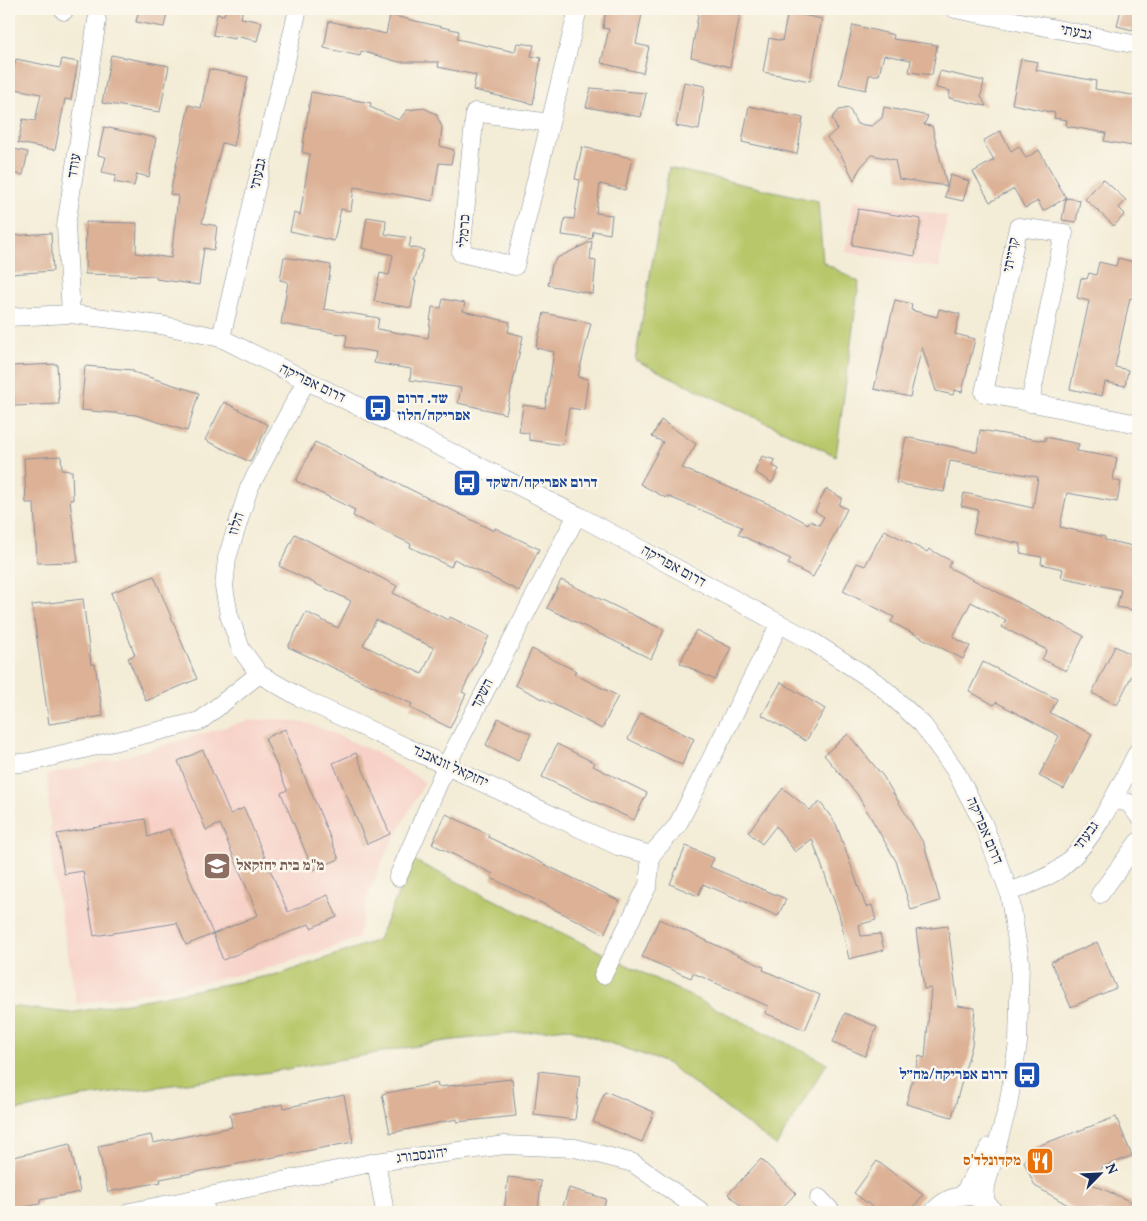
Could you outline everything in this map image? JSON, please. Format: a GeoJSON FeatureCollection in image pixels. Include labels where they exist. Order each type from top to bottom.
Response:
{"type":"FeatureCollection","features":[{"type":"Feature","properties":{"kind":"street","name":"גבעתי"},"geometry":{"type":"LineString","coordinates":[[221,338],[298,9]]}},
{"type":"Feature","properties":{"kind":"street","name":"כרמלי"},"geometry":{"type":"LineString","coordinates":[[549,123],[476,112],[461,253],[515,266],[578,9]]}},
{"type":"Feature","properties":{"kind":"street","name":"גבעתי"},"geometry":{"type":"LineString","coordinates":[[955,9],[1138,45]]}},
{"type":"Feature","properties":{"kind":"street","name":"עודד"},"geometry":{"type":"LineString","coordinates":[[71,314],[66,226],[97,20]]}},
{"type":"Feature","properties":{"kind":"street","name":"קרייתי"},"geometry":{"type":"LineString","coordinates":[[1030,403],[1064,233],[1018,227],[984,393],[1030,403],[1138,424]]}},
{"type":"Feature","properties":{"kind":"street","name":"דרום אפריקה"},"geometry":{"type":"LineString","coordinates":[[9,317],[71,314],[161,325],[221,338],[577,515],[810,640],[880,685],[923,724],[955,770],[983,823],[1009,892],[1020,960],[1018,1043],[1008,1106],[986,1185],[989,1207]]}},
{"type":"Feature","properties":{"kind":"street","name":"הלוז"},"geometry":{"type":"LineString","coordinates":[[260,674],[241,649],[230,615],[224,588],[226,558],[249,488],[306,381]]}},
{"type":"Feature","properties":{"kind":"street","name":"השקד"},"geometry":{"type":"LineString","coordinates":[[398,877],[446,766],[577,515]]}},
{"type":"Feature","properties":{"kind":"street"},"geometry":{"type":"LineString","coordinates":[[602,975],[648,885],[651,855],[677,826],[779,625]]}},
{"type":"Feature","properties":{"kind":"street"},"geometry":{"type":"LineString","coordinates":[[9,764],[30,762],[200,721],[260,674]]}},
{"type":"Feature","properties":{"kind":"street","name":"יחזקאל זונאבנד"},"geometry":{"type":"LineString","coordinates":[[260,674],[301,698],[618,846],[651,855]]}},
{"type":"Feature","properties":{"kind":"street","name":"גבעתי"},"geometry":{"type":"LineString","coordinates":[[1009,892],[1057,871],[1085,842],[1113,799],[1138,751]]}},
{"type":"Feature","properties":{"kind":"street"},"geometry":{"type":"LineString","coordinates":[[1113,799],[1129,804],[1138,815]]}},
{"type":"Feature","properties":{"kind":"street"},"geometry":{"type":"LineString","coordinates":[[1100,894],[1138,842]]}},
{"type":"Feature","properties":{"kind":"street","name":"דרום אפריקה"},"geometry":{"type":"LineString","coordinates":[[963,1195],[1003,1125]]}},
{"type":"Feature","properties":{"kind":"street","name":"יהונסבורג"},"geometry":{"type":"LineString","coordinates":[[130,1212],[205,1205],[376,1162],[505,1145],[575,1148],[633,1163],[702,1212]]}},
{"type":"Feature","properties":{"kind":"street"},"geometry":{"type":"LineString","coordinates":[[376,1162],[385,1212]]}},
{"type":"Feature","properties":{"kind":"street"},"geometry":{"type":"LineString","coordinates":[[933,1212],[949,1199],[963,1195],[975,1197],[989,1207]]}},
{"type":"Feature","properties":{"kind":"street"},"geometry":{"type":"LineString","coordinates":[[819,1198],[832,1212]]}},
{"type":"Feature","properties":{"kind":"shaded area"},"geometry":{"type":"Polygon","coordinates":[[[854,200],[947,216],[939,268],[846,252],[854,200]]]}},
{"type":"Feature","properties":{"kind":"shaded area","name":"מ\"מ בית יחזקאל"},"geometry":{"type":"Polygon","coordinates":[[[279,719],[310,724],[335,734],[373,751],[425,782],[383,859],[366,901],[358,938],[321,952],[264,969],[194,984],[77,1004],[53,872],[47,775],[112,760],[246,721],[279,719]]]}},
{"type":"Feature","properties":{"kind":"green space"},"geometry":{"type":"Polygon","coordinates":[[[669,168],[818,201],[823,262],[859,282],[836,456],[635,360],[669,168]]]}},
{"type":"Feature","properties":{"kind":"green space"},"geometry":{"type":"Polygon","coordinates":[[[413,860],[827,1063],[776,1146],[667,1063],[567,1028],[445,1041],[270,1072],[82,1097],[9,1112],[9,1006],[70,1013],[138,1001],[283,973],[378,940],[413,860]]]}},
{"type":"Feature","properties":{"kind":"building"},"geometry":{"type":"Polygon","coordinates":[[[139,9],[168,9],[164,27],[136,22],[139,9]]]}},
{"type":"Feature","properties":{"kind":"building"},"geometry":{"type":"Polygon","coordinates":[[[226,9],[243,9],[241,18],[262,22],[257,41],[235,36],[235,39],[213,35],[217,14],[224,15],[226,9]]]}},
{"type":"Feature","properties":{"kind":"building"},"geometry":{"type":"Polygon","coordinates":[[[606,9],[643,9],[636,44],[649,47],[643,73],[601,63],[609,29],[603,28],[606,9]]]}},
{"type":"Feature","properties":{"kind":"building"},"geometry":{"type":"Polygon","coordinates":[[[699,9],[741,9],[730,67],[691,57],[699,9]]]}},
{"type":"Feature","properties":{"kind":"building"},"geometry":{"type":"Polygon","coordinates":[[[1121,9],[1137,9],[1133,30],[1117,26],[1121,9]]]}},
{"type":"Feature","properties":{"kind":"building"},"geometry":{"type":"Polygon","coordinates":[[[788,12],[822,19],[810,81],[763,72],[769,38],[782,41],[788,12]]]}},
{"type":"Feature","properties":{"kind":"building"},"geometry":{"type":"Polygon","coordinates":[[[390,15],[459,31],[457,39],[515,52],[517,43],[534,45],[531,56],[541,58],[533,104],[473,90],[476,75],[438,67],[439,62],[399,62],[361,51],[360,56],[324,48],[329,21],[386,34],[390,15]]]}},
{"type":"Feature","properties":{"kind":"building"},"geometry":{"type":"Polygon","coordinates":[[[853,25],[894,35],[893,39],[937,45],[932,75],[909,72],[911,60],[884,55],[879,75],[869,75],[866,90],[839,84],[853,25]]]}},
{"type":"Feature","properties":{"kind":"building"},"geometry":{"type":"Polygon","coordinates":[[[111,55],[169,66],[160,112],[102,103],[111,55]]]}},
{"type":"Feature","properties":{"kind":"building"},"geometry":{"type":"Polygon","coordinates":[[[16,59],[60,68],[62,59],[78,62],[71,100],[65,99],[55,150],[18,143],[23,119],[35,121],[41,94],[10,88],[16,59]]]}},
{"type":"Feature","properties":{"kind":"building"},"geometry":{"type":"Polygon","coordinates":[[[1021,59],[1038,62],[1036,70],[1096,81],[1095,89],[1138,96],[1138,147],[1104,141],[1106,133],[1066,126],[1067,120],[1054,118],[1055,113],[1012,104],[1021,59]]]}},
{"type":"Feature","properties":{"kind":"building"},"geometry":{"type":"Polygon","coordinates":[[[209,69],[248,77],[234,146],[222,143],[202,223],[217,226],[214,250],[204,248],[199,285],[156,279],[156,276],[85,274],[86,222],[137,223],[136,253],[171,258],[178,196],[170,194],[189,105],[201,108],[209,69]]]}},
{"type":"Feature","properties":{"kind":"building"},"geometry":{"type":"Polygon","coordinates":[[[940,71],[984,81],[981,96],[986,106],[949,98],[950,91],[936,88],[940,71]]]}},
{"type":"Feature","properties":{"kind":"building"},"geometry":{"type":"Polygon","coordinates":[[[684,82],[705,86],[699,130],[676,126],[684,82]]]}},
{"type":"Feature","properties":{"kind":"building"},"geometry":{"type":"Polygon","coordinates":[[[591,88],[646,93],[641,117],[586,107],[591,88]]]}},
{"type":"Feature","properties":{"kind":"building"},"geometry":{"type":"Polygon","coordinates":[[[311,92],[371,103],[370,107],[399,120],[407,110],[424,108],[436,114],[442,127],[440,146],[454,150],[451,164],[439,163],[433,201],[354,187],[351,211],[341,209],[334,241],[290,231],[294,213],[300,215],[310,154],[302,152],[311,92]]]}},
{"type":"Feature","properties":{"kind":"building"},"geometry":{"type":"Polygon","coordinates":[[[749,106],[803,118],[797,154],[742,142],[749,106]]]}},
{"type":"Feature","properties":{"kind":"building"},"geometry":{"type":"Polygon","coordinates":[[[884,107],[928,116],[924,125],[932,126],[947,186],[899,179],[895,160],[872,155],[860,168],[854,180],[841,155],[827,138],[837,129],[832,118],[839,110],[849,108],[857,124],[872,126],[882,118],[884,107]]]}},
{"type":"Feature","properties":{"kind":"building"},"geometry":{"type":"Polygon","coordinates":[[[104,127],[156,138],[149,177],[137,174],[134,186],[114,182],[116,175],[102,172],[106,157],[98,155],[104,127]]]}},
{"type":"Feature","properties":{"kind":"building"},"geometry":{"type":"Polygon","coordinates":[[[1000,131],[1011,151],[1019,146],[1026,158],[1039,150],[1066,198],[1043,211],[1038,201],[1025,208],[1014,189],[990,202],[973,172],[994,160],[983,141],[1000,131]]]}},
{"type":"Feature","properties":{"kind":"building"},"geometry":{"type":"Polygon","coordinates":[[[582,147],[632,158],[625,190],[600,184],[596,213],[612,215],[610,234],[593,231],[592,239],[562,235],[565,218],[574,219],[580,180],[575,179],[582,147]]]}},
{"type":"Feature","properties":{"kind":"building"},"geometry":{"type":"Polygon","coordinates":[[[9,148],[28,152],[23,175],[9,173],[9,148]]]}},
{"type":"Feature","properties":{"kind":"building"},"geometry":{"type":"Polygon","coordinates":[[[950,175],[969,181],[963,201],[945,197],[950,175]]]}},
{"type":"Feature","properties":{"kind":"building"},"geometry":{"type":"Polygon","coordinates":[[[1103,179],[1126,200],[1119,208],[1125,214],[1114,226],[1085,199],[1103,179]]]}},
{"type":"Feature","properties":{"kind":"building"},"geometry":{"type":"Polygon","coordinates":[[[1066,198],[1080,200],[1076,222],[1062,220],[1066,198]]]}},
{"type":"Feature","properties":{"kind":"building"},"geometry":{"type":"Polygon","coordinates":[[[858,209],[921,219],[915,256],[852,245],[858,209]]]}},
{"type":"Feature","properties":{"kind":"building"},"geometry":{"type":"Polygon","coordinates":[[[367,217],[386,220],[385,234],[411,238],[409,247],[424,250],[414,281],[416,281],[411,308],[374,301],[380,273],[389,275],[393,255],[362,248],[367,217]]]}},
{"type":"Feature","properties":{"kind":"building"},"geometry":{"type":"Polygon","coordinates":[[[51,233],[53,271],[9,274],[9,236],[51,233]]]}},
{"type":"Feature","properties":{"kind":"building"},"geometry":{"type":"Polygon","coordinates":[[[592,241],[590,260],[596,261],[593,294],[548,285],[552,265],[557,258],[592,241]]]}},
{"type":"Feature","properties":{"kind":"building"},"geometry":{"type":"Polygon","coordinates":[[[284,257],[331,265],[324,309],[379,318],[377,329],[428,338],[432,307],[441,308],[443,299],[465,303],[463,311],[510,322],[508,332],[523,336],[506,414],[458,403],[461,388],[410,380],[411,369],[374,363],[376,352],[345,347],[347,335],[281,324],[288,282],[280,280],[284,257]]]}},
{"type":"Feature","properties":{"kind":"building"},"geometry":{"type":"Polygon","coordinates":[[[1118,258],[1138,263],[1138,300],[1130,298],[1115,367],[1128,370],[1125,386],[1105,382],[1102,396],[1070,389],[1089,301],[1077,298],[1081,278],[1087,279],[1089,273],[1096,275],[1099,262],[1116,266],[1118,258]]]}},
{"type":"Feature","properties":{"kind":"building"},"geometry":{"type":"Polygon","coordinates":[[[895,300],[912,304],[911,310],[937,317],[939,309],[960,314],[955,334],[975,339],[962,392],[955,390],[953,395],[936,391],[922,347],[910,397],[874,389],[895,300]]]}},
{"type":"Feature","properties":{"kind":"building"},"geometry":{"type":"Polygon","coordinates":[[[544,313],[591,323],[578,377],[588,379],[584,410],[569,408],[563,445],[529,440],[529,433],[519,432],[523,405],[545,408],[554,352],[536,348],[544,313]]]}},
{"type":"Feature","properties":{"kind":"building"},"geometry":{"type":"Polygon","coordinates":[[[57,364],[59,404],[14,406],[12,366],[57,364]]]}},
{"type":"Feature","properties":{"kind":"building"},"geometry":{"type":"Polygon","coordinates":[[[85,366],[133,370],[133,372],[199,393],[187,431],[136,415],[81,410],[85,366]]]}},
{"type":"Feature","properties":{"kind":"building"},"geometry":{"type":"Polygon","coordinates":[[[224,402],[268,425],[250,462],[205,440],[224,402]]]}},
{"type":"Feature","properties":{"kind":"building"},"geometry":{"type":"Polygon","coordinates":[[[661,420],[696,444],[682,468],[781,509],[808,524],[810,521],[819,525],[824,517],[815,511],[826,489],[842,498],[839,505],[847,509],[813,577],[788,564],[791,559],[738,534],[742,527],[667,496],[666,498],[640,484],[663,442],[652,437],[661,420]]]}},
{"type":"Feature","properties":{"kind":"building"},"geometry":{"type":"Polygon","coordinates":[[[980,430],[1045,441],[1045,437],[1079,444],[1077,451],[1117,458],[1113,480],[1121,482],[1117,502],[1067,493],[1060,527],[1138,547],[1138,611],[1117,607],[1121,590],[1061,577],[1063,569],[1041,564],[1042,557],[1020,553],[1021,544],[973,533],[978,510],[961,506],[964,493],[1033,508],[1038,477],[950,461],[944,492],[896,483],[906,437],[977,452],[980,430]]]}},
{"type":"Feature","properties":{"kind":"building"},"geometry":{"type":"Polygon","coordinates":[[[315,442],[494,531],[495,528],[539,549],[519,591],[454,559],[451,567],[410,547],[411,544],[353,516],[355,510],[296,481],[315,442]]]}},
{"type":"Feature","properties":{"kind":"building"},"geometry":{"type":"Polygon","coordinates":[[[61,456],[62,470],[72,471],[73,500],[70,500],[78,562],[37,563],[34,503],[26,503],[24,458],[61,456]]]}},
{"type":"Feature","properties":{"kind":"building"},"geometry":{"type":"Polygon","coordinates":[[[762,456],[775,460],[773,466],[779,469],[772,483],[755,472],[762,456]]]}},
{"type":"Feature","properties":{"kind":"building"},"geometry":{"type":"Polygon","coordinates":[[[884,530],[927,552],[929,549],[951,561],[948,567],[1084,636],[1066,671],[1042,659],[1047,650],[1002,627],[1006,620],[971,602],[953,637],[970,646],[963,659],[891,622],[894,617],[843,591],[857,563],[865,566],[884,530]]]}},
{"type":"Feature","properties":{"kind":"building"},"geometry":{"type":"Polygon","coordinates":[[[295,534],[397,586],[393,593],[448,620],[450,617],[489,636],[462,692],[466,694],[450,728],[410,708],[412,704],[288,647],[306,612],[338,628],[351,601],[279,566],[295,534]],[[376,620],[363,645],[422,674],[434,648],[376,620]]]}},
{"type":"Feature","properties":{"kind":"building"},"geometry":{"type":"Polygon","coordinates":[[[154,576],[197,679],[146,701],[128,658],[135,655],[111,593],[154,576]]]}},
{"type":"Feature","properties":{"kind":"building"},"geometry":{"type":"Polygon","coordinates":[[[561,580],[664,630],[651,659],[547,608],[561,580]]]}},
{"type":"Feature","properties":{"kind":"building"},"geometry":{"type":"Polygon","coordinates":[[[83,599],[91,664],[95,664],[103,716],[49,724],[32,605],[83,599]]]}},
{"type":"Feature","properties":{"kind":"building"},"geometry":{"type":"Polygon","coordinates":[[[696,630],[731,648],[715,680],[680,663],[696,630]]]}},
{"type":"Feature","properties":{"kind":"building"},"geometry":{"type":"Polygon","coordinates":[[[1115,646],[1138,658],[1138,663],[1117,705],[1092,693],[1115,646]]]}},
{"type":"Feature","properties":{"kind":"building"},"geometry":{"type":"Polygon","coordinates":[[[532,649],[576,671],[574,674],[618,696],[602,729],[515,685],[532,649]]]}},
{"type":"Feature","properties":{"kind":"building"},"geometry":{"type":"Polygon","coordinates":[[[983,662],[1057,699],[1050,713],[1092,734],[1064,789],[1039,776],[1059,736],[996,702],[994,705],[969,691],[983,662]]]}},
{"type":"Feature","properties":{"kind":"building"},"geometry":{"type":"Polygon","coordinates":[[[781,682],[825,709],[806,741],[762,715],[781,682]]]}},
{"type":"Feature","properties":{"kind":"building"},"geometry":{"type":"Polygon","coordinates":[[[641,713],[694,739],[682,765],[628,739],[641,713]]]}},
{"type":"Feature","properties":{"kind":"building"},"geometry":{"type":"Polygon","coordinates":[[[498,718],[531,734],[518,761],[486,745],[498,718]]]}},
{"type":"Feature","properties":{"kind":"building"},"geometry":{"type":"Polygon","coordinates":[[[285,729],[339,859],[313,870],[281,793],[287,790],[265,738],[285,729]]]}},
{"type":"Feature","properties":{"kind":"building"},"geometry":{"type":"Polygon","coordinates":[[[848,734],[883,776],[924,844],[940,901],[911,910],[896,861],[857,794],[824,755],[848,734]]]}},
{"type":"Feature","properties":{"kind":"building"},"geometry":{"type":"Polygon","coordinates":[[[557,744],[595,763],[593,766],[647,793],[634,820],[542,777],[557,744]]]}},
{"type":"Feature","properties":{"kind":"building"},"geometry":{"type":"Polygon","coordinates":[[[203,750],[230,814],[244,808],[288,912],[328,895],[337,917],[311,928],[309,924],[223,960],[213,934],[258,915],[220,824],[206,830],[178,761],[203,750]]]}},
{"type":"Feature","properties":{"kind":"building"},"geometry":{"type":"Polygon","coordinates":[[[356,753],[390,834],[367,844],[333,763],[356,753]]]}},
{"type":"Feature","properties":{"kind":"building"},"geometry":{"type":"Polygon","coordinates":[[[783,788],[810,810],[820,802],[836,824],[866,907],[872,905],[876,920],[859,925],[861,936],[880,934],[884,950],[849,959],[839,914],[812,839],[795,852],[776,826],[762,844],[748,832],[783,788]]]}},
{"type":"Feature","properties":{"kind":"building"},"geometry":{"type":"Polygon","coordinates":[[[446,814],[489,835],[488,837],[620,901],[604,934],[491,878],[493,874],[432,844],[446,814]]]}},
{"type":"Feature","properties":{"kind":"building"},"geometry":{"type":"Polygon","coordinates":[[[145,819],[148,837],[169,829],[213,934],[186,945],[177,923],[94,936],[83,871],[64,874],[57,834],[145,819]]]}},
{"type":"Feature","properties":{"kind":"building"},"geometry":{"type":"Polygon","coordinates":[[[686,846],[714,858],[710,867],[786,899],[778,916],[703,884],[698,896],[670,884],[686,846]]]}},
{"type":"Feature","properties":{"kind":"building"},"geometry":{"type":"Polygon","coordinates":[[[659,919],[764,967],[763,970],[820,995],[805,1030],[765,1013],[768,1006],[693,973],[691,978],[642,957],[659,919]]]}},
{"type":"Feature","properties":{"kind":"building"},"geometry":{"type":"Polygon","coordinates":[[[948,926],[958,1006],[975,1008],[972,1045],[952,1117],[906,1104],[919,1056],[925,1058],[931,988],[924,989],[916,930],[948,926]]]}},
{"type":"Feature","properties":{"kind":"building"},"geometry":{"type":"Polygon","coordinates":[[[1097,942],[1116,988],[1071,1007],[1051,962],[1097,942]]]}},
{"type":"Feature","properties":{"kind":"building"},"geometry":{"type":"Polygon","coordinates":[[[845,1013],[877,1027],[865,1056],[833,1042],[845,1013]]]}},
{"type":"Feature","properties":{"kind":"building"},"geometry":{"type":"Polygon","coordinates":[[[539,1071],[580,1076],[575,1120],[534,1115],[539,1071]]]}},
{"type":"Feature","properties":{"kind":"building"},"geometry":{"type":"Polygon","coordinates":[[[512,1079],[516,1116],[457,1122],[457,1119],[390,1133],[382,1094],[437,1083],[438,1087],[512,1079]]]}},
{"type":"Feature","properties":{"kind":"building"},"geometry":{"type":"Polygon","coordinates":[[[605,1091],[654,1112],[642,1142],[593,1122],[605,1091]]]}},
{"type":"Feature","properties":{"kind":"building"},"geometry":{"type":"Polygon","coordinates":[[[344,1095],[353,1142],[160,1179],[161,1182],[108,1192],[98,1146],[151,1135],[153,1143],[232,1127],[230,1114],[283,1104],[284,1108],[344,1095]]]}},
{"type":"Feature","properties":{"kind":"building"},"geometry":{"type":"Polygon","coordinates":[[[1116,1117],[1132,1156],[1102,1167],[1092,1184],[1138,1205],[1138,1212],[1080,1212],[1035,1186],[1024,1162],[1032,1148],[1116,1117]]]}},
{"type":"Feature","properties":{"kind":"building"},"geometry":{"type":"Polygon","coordinates":[[[70,1144],[80,1192],[40,1200],[40,1204],[9,1210],[9,1158],[70,1144]]]}},
{"type":"Feature","properties":{"kind":"building"},"geometry":{"type":"Polygon","coordinates":[[[761,1159],[796,1193],[778,1212],[747,1212],[728,1194],[761,1159]]]}},
{"type":"Feature","properties":{"kind":"building"},"geometry":{"type":"Polygon","coordinates":[[[877,1161],[923,1195],[910,1212],[879,1212],[854,1193],[877,1161]]]}},
{"type":"Feature","properties":{"kind":"building"},"geometry":{"type":"Polygon","coordinates":[[[508,1177],[541,1181],[538,1212],[504,1212],[508,1177]]]}},
{"type":"Feature","properties":{"kind":"building"},"geometry":{"type":"Polygon","coordinates":[[[569,1188],[606,1199],[602,1212],[561,1212],[569,1188]]]}},
{"type":"Feature","properties":{"kind":"place","name":"שד. דרום אפריקה/הלוז"},"geometry":{"type":"Point","coordinates":[378,408]}},
{"type":"Feature","properties":{"kind":"place","name":"דרום אפריקה/השקד"},"geometry":{"type":"Point","coordinates":[467,483]}},
{"type":"Feature","properties":{"kind":"place","name":"מ\"מ בית יחזקאל"},"geometry":{"type":"Point","coordinates":[217,866]}},
{"type":"Feature","properties":{"kind":"place","name":"דרום אפריקה/מח״ל"},"geometry":{"type":"Point","coordinates":[1027,1075]}},
{"type":"Feature","properties":{"kind":"place","name":"מקדונלד'ס"},"geometry":{"type":"Point","coordinates":[1040,1161]}}]}
